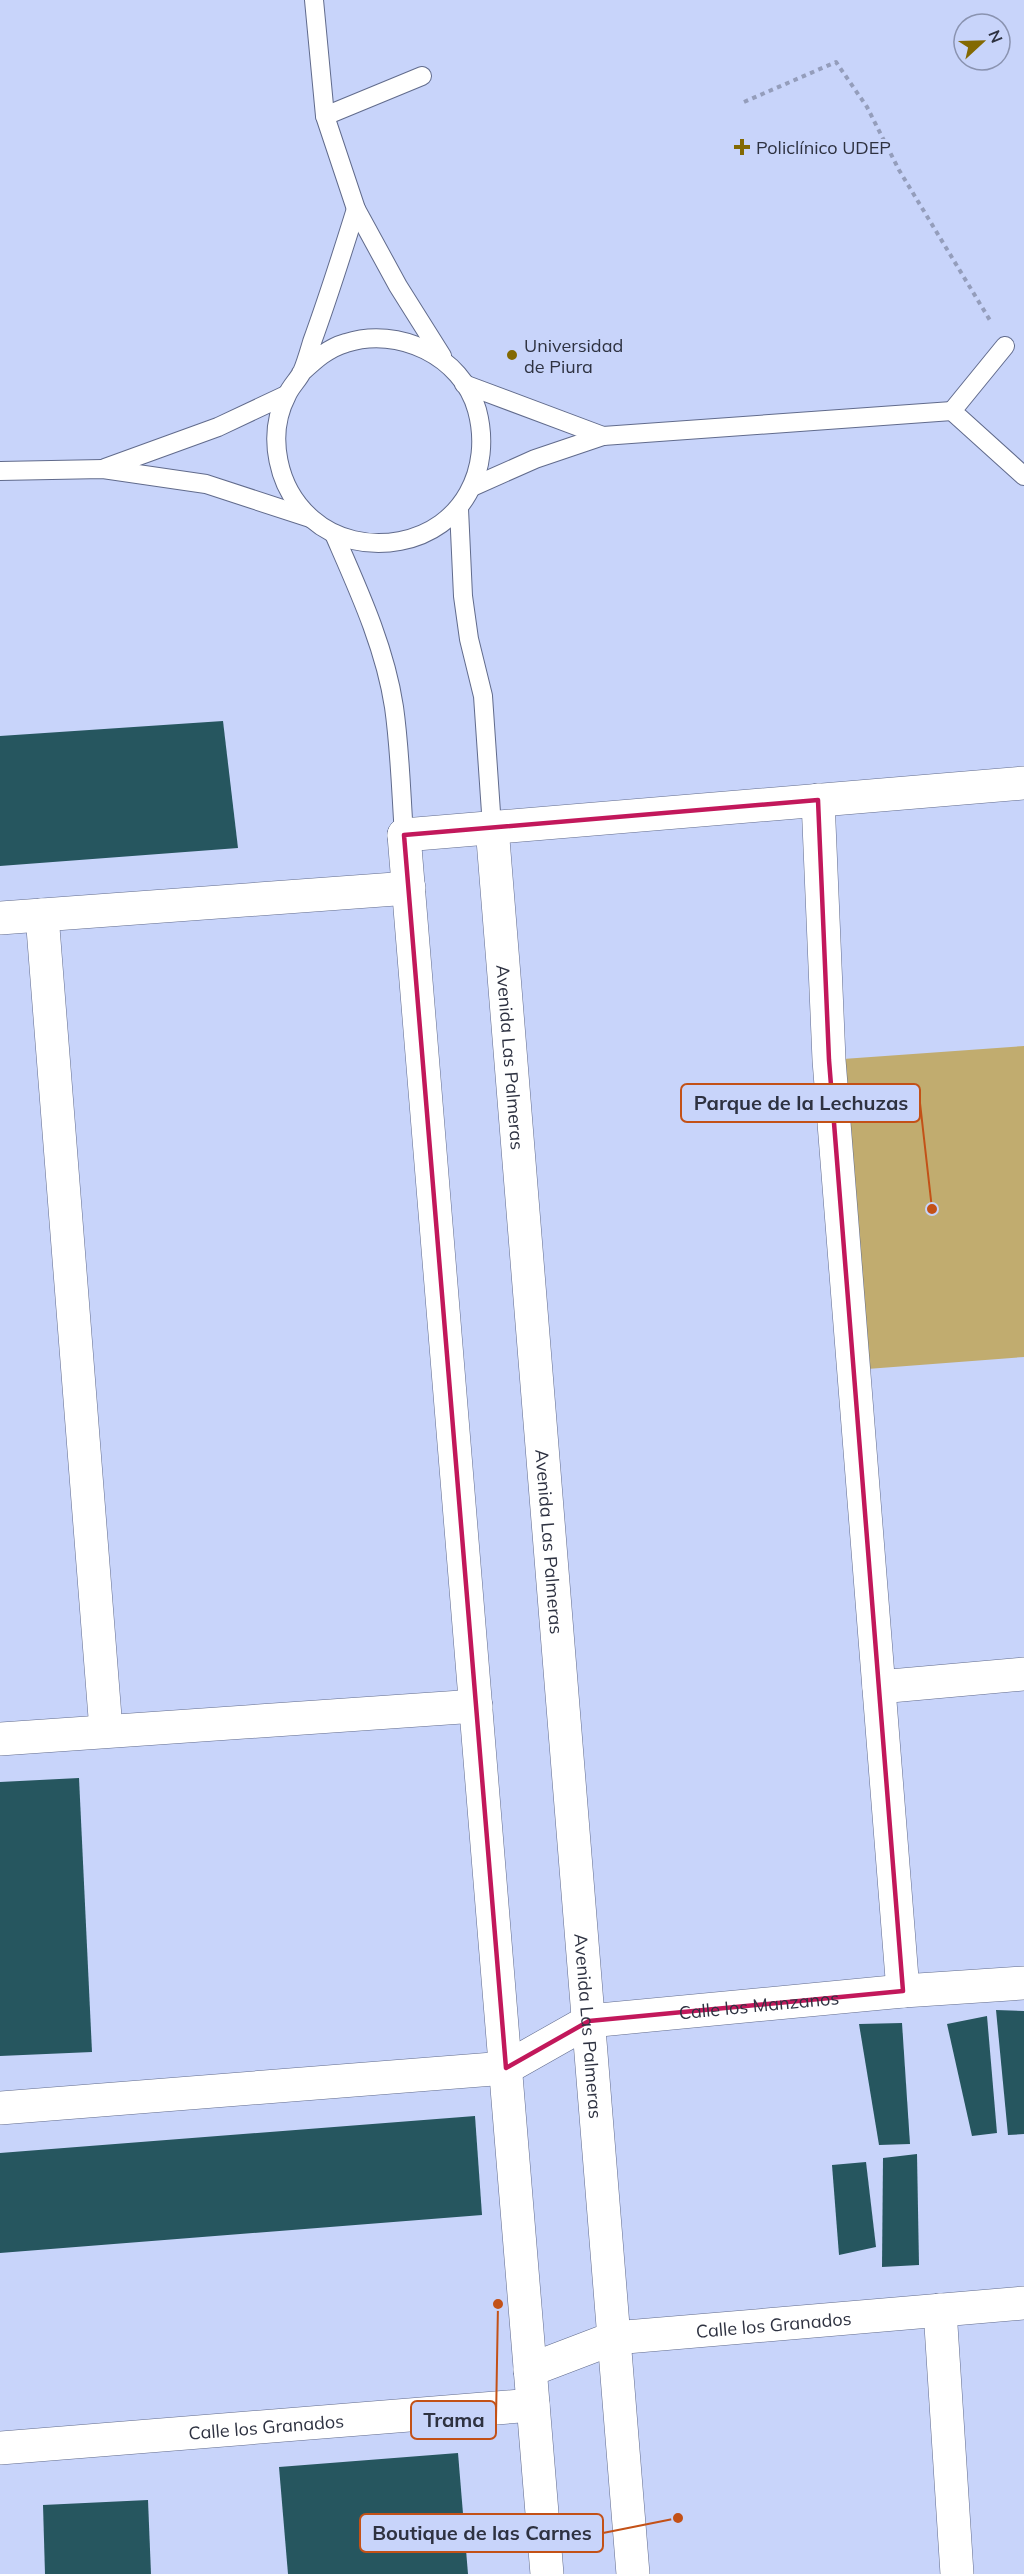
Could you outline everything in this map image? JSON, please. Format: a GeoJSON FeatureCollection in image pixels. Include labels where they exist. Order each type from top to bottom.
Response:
{"type":"FeatureCollection","features":[{"type":"Feature","properties":{"kind":"street"},"geometry":{"type":"LineString","coordinates":[[547,2574],[404,835],[1024,783]]}},
{"type":"Feature","properties":{"kind":"street"},"geometry":{"type":"LineString","coordinates":[[818,800],[829,1060],[903,1991]]}},
{"type":"Feature","properties":{"kind":"street","name":"Avenida Las Palmeras"},"geometry":{"type":"LineString","coordinates":[[492,827],[633,2574]]}},
{"type":"Feature","properties":{"kind":"street"},"geometry":{"type":"LineString","coordinates":[[0,918],[409,888]]}},
{"type":"Feature","properties":{"kind":"street"},"geometry":{"type":"LineString","coordinates":[[42,915],[106,1730]]}},
{"type":"Feature","properties":{"kind":"street"},"geometry":{"type":"LineString","coordinates":[[879,1687],[1024,1674]]}},
{"type":"Feature","properties":{"kind":"street"},"geometry":{"type":"LineString","coordinates":[[0,1739],[476,1706]]}},
{"type":"Feature","properties":{"kind":"street","name":"Calle los Manzanos"},"geometry":{"type":"LineString","coordinates":[[506,2068],[589,2021],[903,1991],[1024,1983]]}},
{"type":"Feature","properties":{"kind":"street"},"geometry":{"type":"LineString","coordinates":[[0,2108],[506,2068]]}},
{"type":"Feature","properties":{"kind":"street","name":"Calle los Granados"},"geometry":{"type":"LineString","coordinates":[[530,2370],[614,2338],[1024,2303]]}},
{"type":"Feature","properties":{"kind":"street"},"geometry":{"type":"LineString","coordinates":[[940,2310],[957,2574]]}},
{"type":"Feature","properties":{"kind":"street","name":"Calle los Granados"},"geometry":{"type":"LineString","coordinates":[[0,2448],[533,2405]]}},
{"type":"Feature","properties":{"kind":"lane"},"geometry":{"type":"LineString","coordinates":[[314,0],[325,116],[356,208],[398,286],[446,363],[465,384],[476,408],[481,434],[480,462],[472,487],[459,509],[437,527],[412,539],[386,544],[359,542],[334,534],[311,518],[293,498],[280,465],[276,447],[278,421],[286,395],[301,373],[321,355],[345,343],[372,338],[399,339],[424,348],[446,363]]}},
{"type":"Feature","properties":{"kind":"lane"},"geometry":{"type":"LineString","coordinates":[[325,116],[422,76]]}},
{"type":"Feature","properties":{"kind":"lane"},"geometry":{"type":"LineString","coordinates":[[301,373],[337,271],[356,208]]}},
{"type":"Feature","properties":{"kind":"lane"},"geometry":{"type":"LineString","coordinates":[[952,411],[1005,346]]}},
{"type":"Feature","properties":{"kind":"lane"},"geometry":{"type":"LineString","coordinates":[[465,384],[603,436]]}},
{"type":"Feature","properties":{"kind":"lane"},"geometry":{"type":"LineString","coordinates":[[103,469],[218,427],[286,395]]}},
{"type":"Feature","properties":{"kind":"lane"},"geometry":{"type":"LineString","coordinates":[[472,487],[535,459],[603,436],[952,411],[1024,476]]}},
{"type":"Feature","properties":{"kind":"lane"},"geometry":{"type":"LineString","coordinates":[[0,471],[103,469],[206,484],[311,518]]}},
{"type":"Feature","properties":{"kind":"lane","name":"Avenida Las Palmeras"},"geometry":{"type":"LineString","coordinates":[[459,509],[463,596],[483,696],[492,827]]}},
{"type":"Feature","properties":{"kind":"lane"},"geometry":{"type":"LineString","coordinates":[[334,534],[358,589],[378,646],[394,706],[404,835]]}},
{"type":"Feature","properties":{"kind":"path"},"geometry":{"type":"LineString","coordinates":[[744,102],[836,62],[867,107],[898,170],[1005,346]]}},
{"type":"Feature","properties":{"kind":"highlighted area"},"geometry":{"type":"Polygon","coordinates":[[[818,800],[829,1060],[903,1991],[589,2021],[506,2068],[404,835],[818,800]]]}},
{"type":"Feature","properties":{"kind":"shaded area"},"geometry":{"type":"Polygon","coordinates":[[[1024,1046],[1024,1357],[854,1370],[829,1060],[1024,1046]]]}},
{"type":"Feature","properties":{"kind":"building"},"geometry":{"type":"Polygon","coordinates":[[[223,721],[238,848],[0,866],[0,736],[223,721]]]}},
{"type":"Feature","properties":{"kind":"building"},"geometry":{"type":"Polygon","coordinates":[[[79,1778],[92,2052],[0,2056],[0,1782],[79,1778]]]}},
{"type":"Feature","properties":{"kind":"building"},"geometry":{"type":"Polygon","coordinates":[[[996,2010],[1024,2011],[1024,2134],[1008,2135],[996,2010]]]}},
{"type":"Feature","properties":{"kind":"building"},"geometry":{"type":"Polygon","coordinates":[[[987,2016],[997,2133],[972,2136],[947,2024],[987,2016]]]}},
{"type":"Feature","properties":{"kind":"building"},"geometry":{"type":"Polygon","coordinates":[[[902,2023],[910,2144],[879,2145],[859,2024],[902,2023]]]}},
{"type":"Feature","properties":{"kind":"building"},"geometry":{"type":"Polygon","coordinates":[[[475,2116],[482,2215],[0,2253],[0,2153],[475,2116]]]}},
{"type":"Feature","properties":{"kind":"building"},"geometry":{"type":"Polygon","coordinates":[[[917,2154],[919,2265],[882,2267],[883,2158],[917,2154]]]}},
{"type":"Feature","properties":{"kind":"building"},"geometry":{"type":"Polygon","coordinates":[[[866,2162],[876,2247],[839,2255],[832,2165],[866,2162]]]}},
{"type":"Feature","properties":{"kind":"building"},"geometry":{"type":"Polygon","coordinates":[[[458,2453],[468,2574],[288,2574],[279,2467],[458,2453]]]}},
{"type":"Feature","properties":{"kind":"building"},"geometry":{"type":"Polygon","coordinates":[[[148,2500],[151,2574],[45,2574],[43,2505],[148,2500]]]}},
{"type":"Feature","properties":{"kind":"place","name":"Policlínico UDEP"},"geometry":{"type":"Point","coordinates":[742,147]}},
{"type":"Feature","properties":{"kind":"place","name":"Universidad de Piura"},"geometry":{"type":"Point","coordinates":[512,355]}},
{"type":"Feature","properties":{"kind":"place","name":"Parque de la Lechuzas"},"geometry":{"type":"Point","coordinates":[932,1209]}},
{"type":"Feature","properties":{"kind":"place","name":"Trama"},"geometry":{"type":"Point","coordinates":[498,2304]}},
{"type":"Feature","properties":{"kind":"place","name":"Boutique de las Carnes"},"geometry":{"type":"Point","coordinates":[678,2518]}}]}
